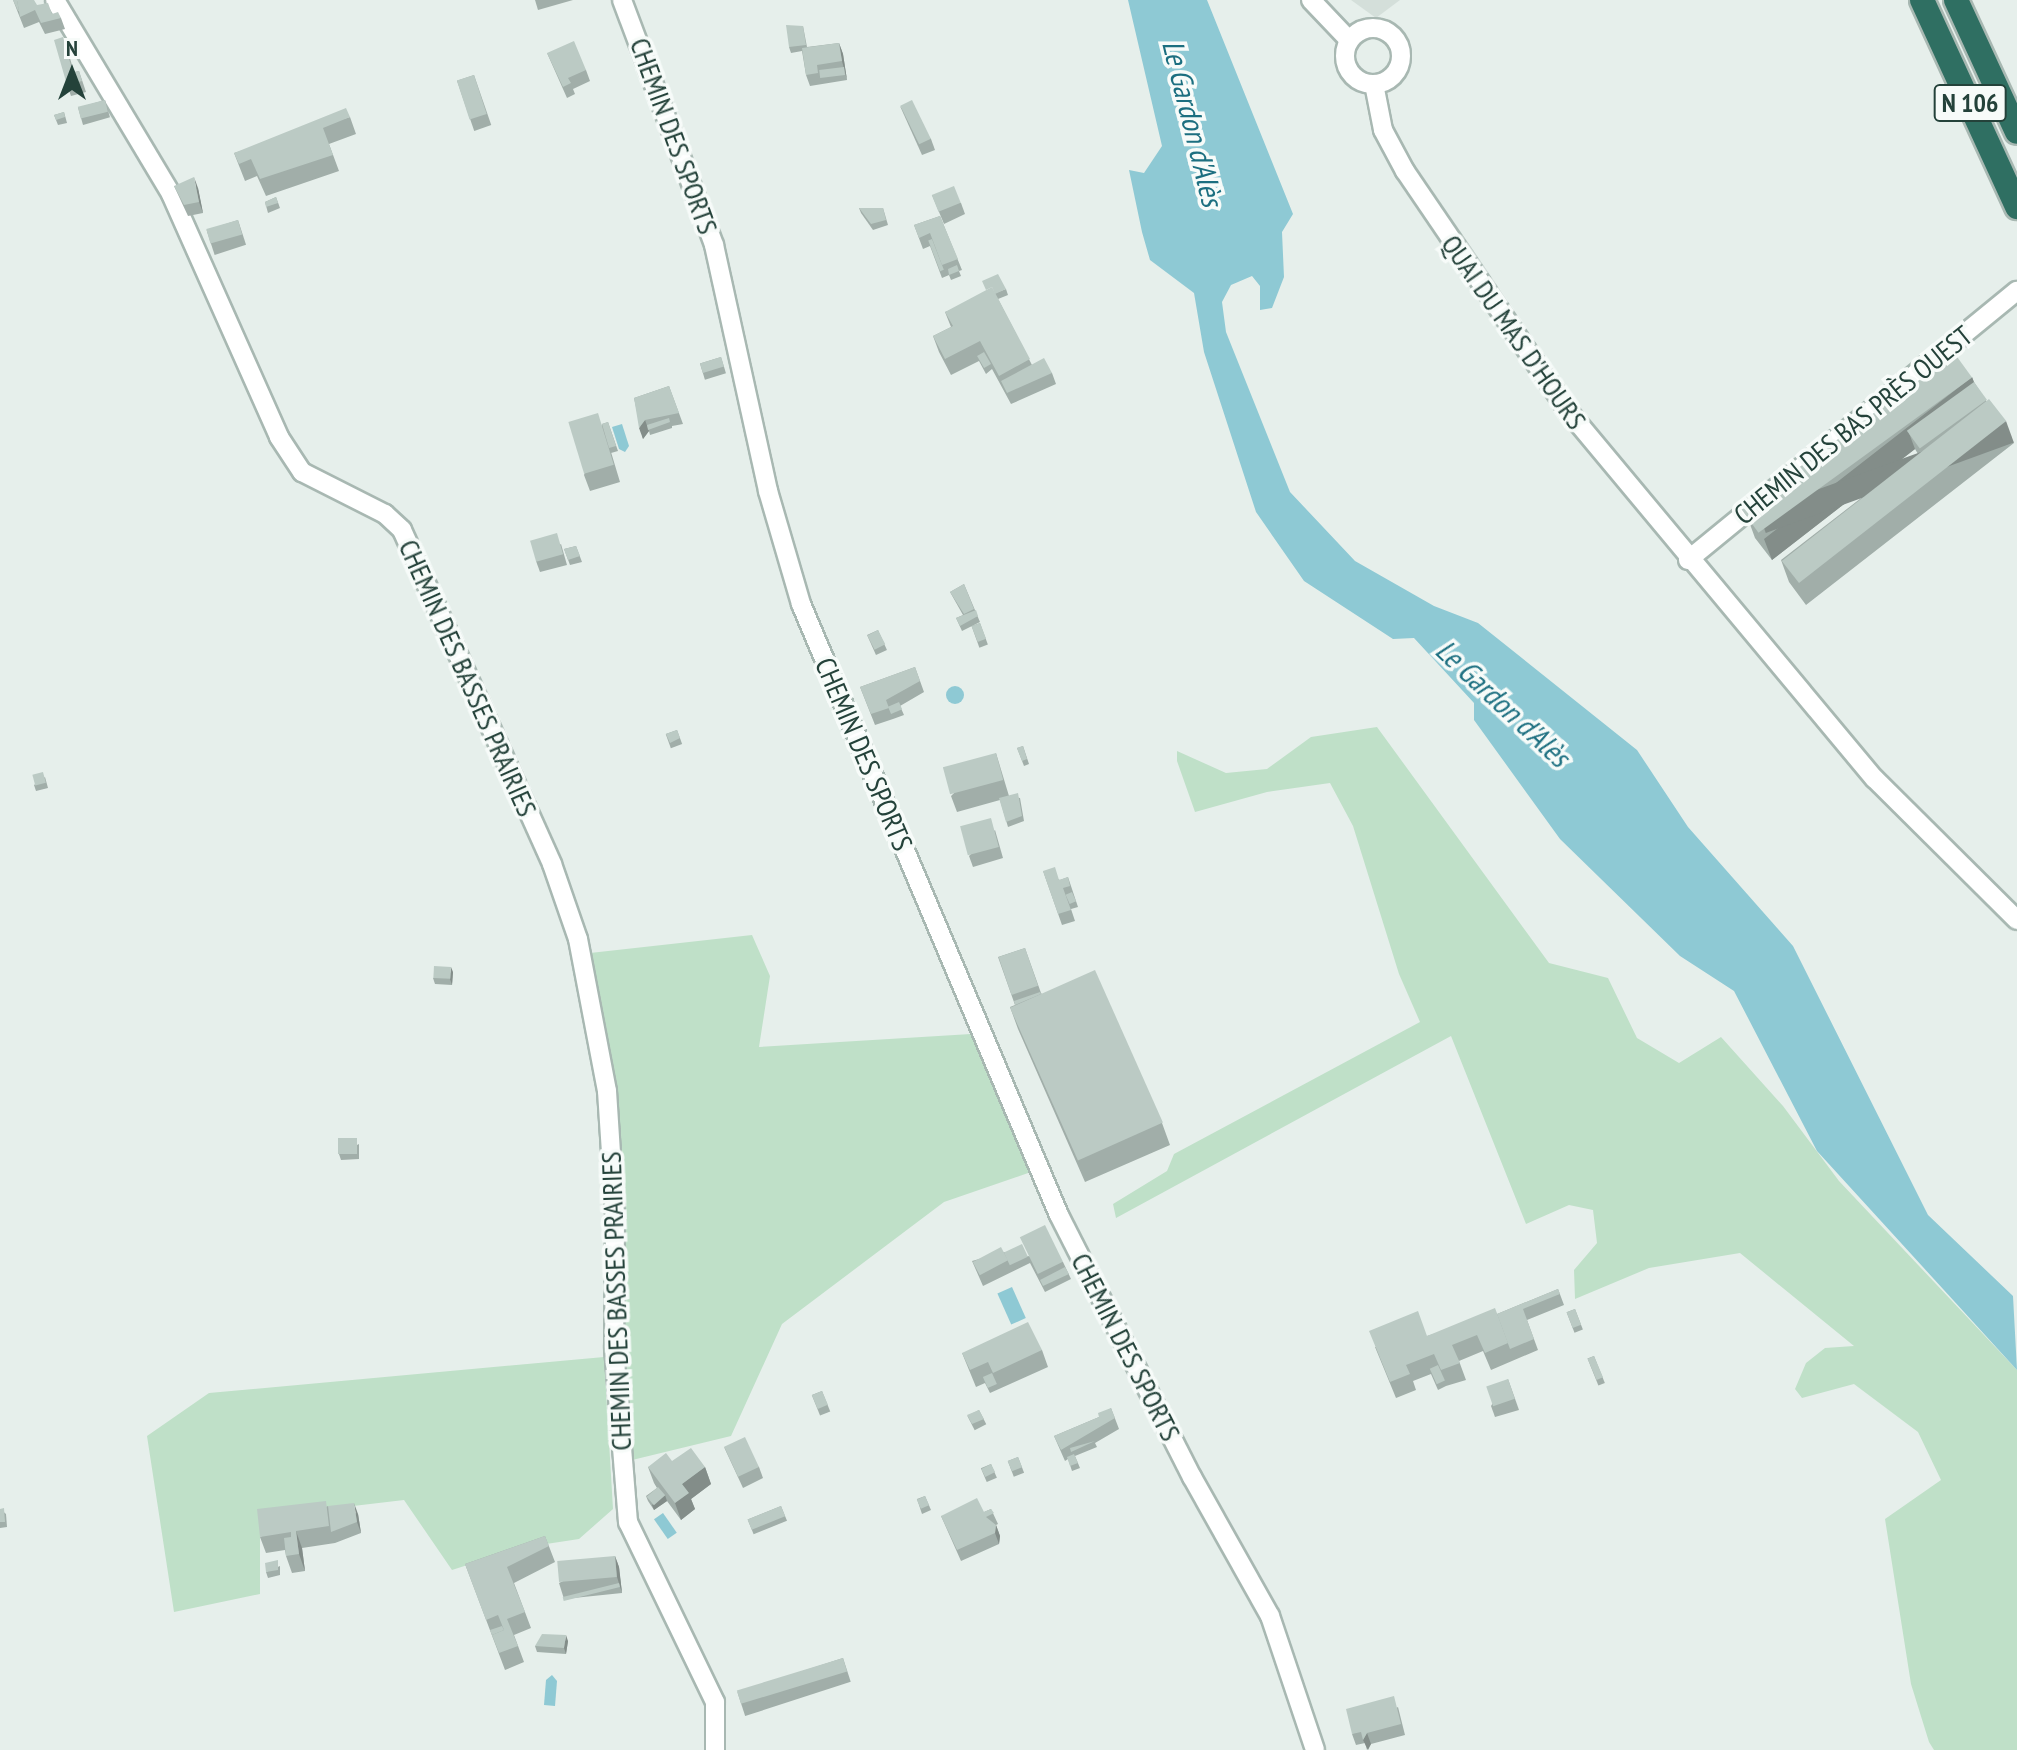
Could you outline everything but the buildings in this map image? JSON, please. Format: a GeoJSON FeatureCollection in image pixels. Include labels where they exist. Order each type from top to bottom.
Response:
{"type":"FeatureCollection","features":[{"type":"Feature","properties":{"kind":"highway","name":"N 106"},"geometry":{"type":"LineString","coordinates":[[1922,0],[2017,207]]}},
{"type":"Feature","properties":{"kind":"highway","name":"N 106"},"geometry":{"type":"LineString","coordinates":[[1956,0],[2017,132]]}},
{"type":"Feature","properties":{"kind":"street","name":"CHEMIN DES BASSES PRAIRIES"},"geometry":{"type":"LineString","coordinates":[[55,0],[171,194],[279,437],[302,472],[385,514],[402,530],[552,864],[578,939],[607,1091],[622,1465],[628,1522],[715,1702],[715,1750]]}},
{"type":"Feature","properties":{"kind":"street","name":"CHEMIN DES SPORTS"},"geometry":{"type":"LineString","coordinates":[[622,0],[714,245],[768,491],[801,604],[1059,1215],[1192,1477],[1270,1616],[1315,1750]]}},
{"type":"Feature","properties":{"kind":"street"},"geometry":{"type":"LineString","coordinates":[[1311,0],[1349,40]]}},
{"type":"Feature","properties":{"kind":"street"},"geometry":{"type":"LineString","coordinates":[[1381,28],[1400,46],[1397,72],[1374,84],[1350,73],[1344,57],[1349,40],[1363,29],[1381,28]]}},
{"type":"Feature","properties":{"kind":"street","name":"QUAI DU MAS D'HOURS"},"geometry":{"type":"LineString","coordinates":[[1374,84],[1383,130],[1470,273],[1568,411],[1688,560],[1875,779],[2017,920]]}},
{"type":"Feature","properties":{"kind":"street","name":"CHEMIN DES BAS PRÈS OUEST"},"geometry":{"type":"LineString","coordinates":[[1688,560],[2017,291]]}},
{"type":"Feature","properties":{"kind":"shaded area"},"geometry":{"type":"Polygon","coordinates":[[[1351,0],[1400,0],[1376,18],[1351,0]]]}},
{"type":"Feature","properties":{"kind":"green space"},"geometry":{"type":"Polygon","coordinates":[[[1377,727],[1549,963],[1608,978],[1637,1038],[1679,1063],[1721,1037],[1783,1106],[1839,1181],[2017,1370],[2017,1750],[1934,1750],[1929,1742],[1911,1684],[1885,1519],[1941,1480],[1918,1432],[1854,1384],[1802,1398],[1795,1389],[1806,1363],[1825,1348],[1854,1346],[1740,1253],[1649,1268],[1575,1299],[1574,1270],[1597,1243],[1593,1210],[1569,1205],[1526,1224],[1451,1036],[1116,1218],[1113,1204],[1167,1171],[1174,1154],[1420,1022],[1399,974],[1353,826],[1330,783],[1267,792],[1195,812],[1177,761],[1177,751],[1226,773],[1267,769],[1311,737],[1377,727]]]}},
{"type":"Feature","properties":{"kind":"green space"},"geometry":{"type":"Polygon","coordinates":[[[752,935],[770,976],[759,1047],[971,1034],[1031,1172],[944,1202],[782,1324],[731,1436],[628,1461],[618,1151],[607,1032],[590,953],[752,935]]]}},
{"type":"Feature","properties":{"kind":"green space"},"geometry":{"type":"Polygon","coordinates":[[[604,1357],[613,1509],[579,1539],[520,1548],[452,1570],[404,1500],[260,1517],[260,1594],[174,1612],[147,1436],[209,1393],[604,1357]]]}},
{"type":"Feature","properties":{"kind":"water","name":"Le Gardon d'Alès"},"geometry":{"type":"Polygon","coordinates":[[[1128,0],[1207,0],[1293,214],[1282,232],[1284,277],[1272,308],[1260,310],[1260,286],[1252,276],[1231,285],[1222,302],[1226,332],[1290,492],[1355,561],[1434,606],[1478,623],[1637,750],[1688,827],[1793,946],[1928,1215],[2013,1296],[2017,1370],[1817,1151],[1734,991],[1680,956],[1560,839],[1474,720],[1474,703],[1414,638],[1393,639],[1304,581],[1256,512],[1204,352],[1194,293],[1150,260],[1142,232],[1129,170],[1144,173],[1162,146],[1128,0]]]}},
{"type":"Feature","properties":{"kind":"water"},"geometry":{"type":"Polygon","coordinates":[[[622,424],[629,446],[625,452],[619,449],[612,427],[622,424]]]}},
{"type":"Feature","properties":{"kind":"water"},"geometry":{"type":"Polygon","coordinates":[[[951,686],[959,686],[964,695],[962,702],[951,704],[946,699],[946,691],[951,686]]]}},
{"type":"Feature","properties":{"kind":"water"},"geometry":{"type":"Polygon","coordinates":[[[1012,1287],[1026,1318],[1011,1325],[997,1294],[1012,1287]]]}},
{"type":"Feature","properties":{"kind":"water"},"geometry":{"type":"Polygon","coordinates":[[[663,1513],[677,1533],[668,1539],[654,1519],[663,1513]]]}},
{"type":"Feature","properties":{"kind":"water"},"geometry":{"type":"Polygon","coordinates":[[[552,1675],[557,1681],[555,1706],[544,1705],[546,1680],[552,1675]]]}}]}
